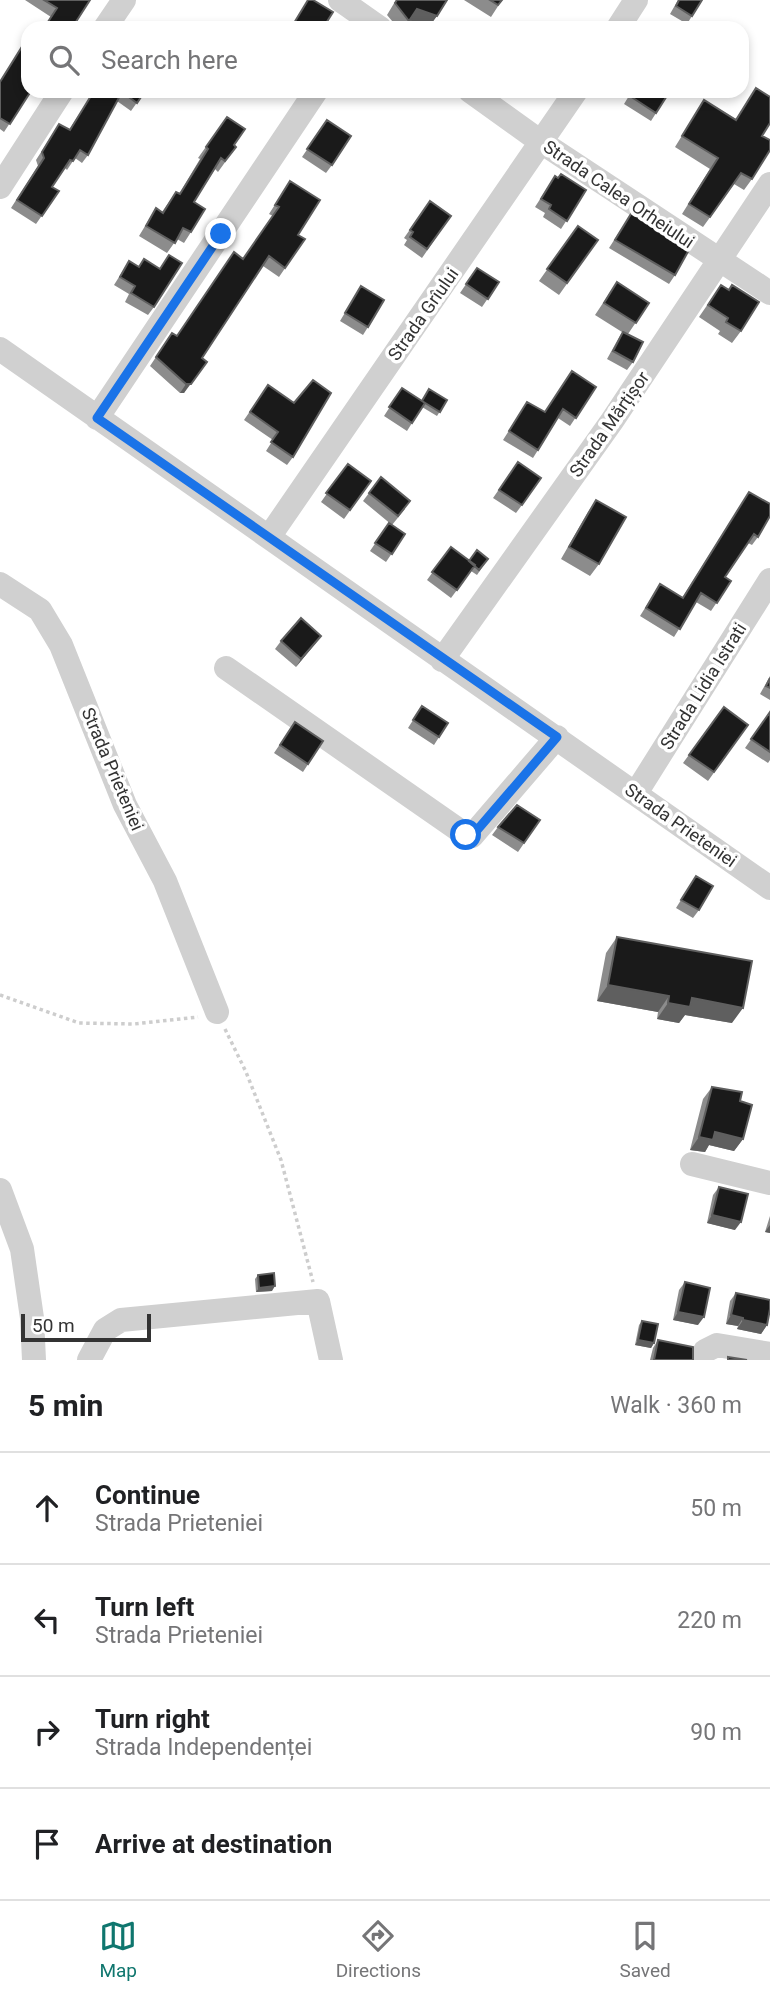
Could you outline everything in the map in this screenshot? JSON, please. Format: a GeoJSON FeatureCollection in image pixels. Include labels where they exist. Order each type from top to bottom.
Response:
{"type":"FeatureCollection","features":[{"type":"Feature","properties":{"kind":"street"},"geometry":{"type":"LineString","coordinates":[[110,21],[124,0]]}},
{"type":"Feature","properties":{"kind":"street"},"geometry":{"type":"LineString","coordinates":[[340,0],[370,18]]}},
{"type":"Feature","properties":{"kind":"street"},"geometry":{"type":"LineString","coordinates":[[622,21],[636,0]]}},
{"type":"Feature","properties":{"kind":"street"},"geometry":{"type":"LineString","coordinates":[[0,187],[57,98]]}},
{"type":"Feature","properties":{"kind":"street"},"geometry":{"type":"LineString","coordinates":[[97,418],[311,98]]}},
{"type":"Feature","properties":{"kind":"street","name":"Strada Calea Orheiului"},"geometry":{"type":"LineString","coordinates":[[480,98],[541,142],[770,293]]}},
{"type":"Feature","properties":{"kind":"street","name":"Strada Grîului"},"geometry":{"type":"LineString","coordinates":[[269,537],[571,98]]}},
{"type":"Feature","properties":{"kind":"street","name":"Strada Mărțișor"},"geometry":{"type":"LineString","coordinates":[[442,660],[612,421],[770,184]]}},
{"type":"Feature","properties":{"kind":"street","name":"Strada Prieteniei"},"geometry":{"type":"LineString","coordinates":[[0,349],[770,888]]}},
{"type":"Feature","properties":{"kind":"street","name":"Strada Lidia Istrati"},"geometry":{"type":"LineString","coordinates":[[636,793],[770,580]]}},
{"type":"Feature","properties":{"kind":"street","name":"Strada Prieteniei"},"geometry":{"type":"LineString","coordinates":[[0,584],[40,610],[61,645],[125,805],[165,881],[217,1012]]}},
{"type":"Feature","properties":{"kind":"street"},"geometry":{"type":"LineString","coordinates":[[226,668],[466,835],[472,836],[557,737]]}},
{"type":"Feature","properties":{"kind":"street"},"geometry":{"type":"LineString","coordinates":[[692,1164],[770,1183]]}},
{"type":"Feature","properties":{"kind":"street"},"geometry":{"type":"LineString","coordinates":[[0,1190],[22,1249],[34,1360]]}},
{"type":"Feature","properties":{"kind":"street"},"geometry":{"type":"LineString","coordinates":[[89,1360],[105,1330],[121,1321],[318,1301],[331,1360]]}},
{"type":"Feature","properties":{"kind":"street"},"geometry":{"type":"LineString","coordinates":[[705,1353],[722,1345],[770,1354]]}},
{"type":"Feature","properties":{"kind":"path"},"geometry":{"type":"LineString","coordinates":[[0,995],[79,1023],[187,1020],[217,1012],[246,1072],[281,1160],[318,1301]]}},
{"type":"Feature","properties":{"kind":"building"},"geometry":{"type":"Polygon","coordinates":[[[44,0],[90,0],[76,21],[49,21],[57,8],[44,0]]]}},
{"type":"Feature","properties":{"kind":"building"},"geometry":{"type":"Polygon","coordinates":[[[308,0],[313,0],[333,12],[327,21],[295,21],[308,0]]]}},
{"type":"Feature","properties":{"kind":"building"},"geometry":{"type":"Polygon","coordinates":[[[397,0],[447,0],[437,16],[417,9],[409,21],[395,3],[397,0]]]}},
{"type":"Feature","properties":{"kind":"building"},"geometry":{"type":"Polygon","coordinates":[[[679,0],[702,0],[692,16],[676,6],[679,0]]]}},
{"type":"Feature","properties":{"kind":"building"},"geometry":{"type":"Polygon","coordinates":[[[21,48],[21,98],[27,98],[10,124],[0,118],[0,82],[21,48]]]}},
{"type":"Feature","properties":{"kind":"building"},"geometry":{"type":"Polygon","coordinates":[[[756,88],[770,97],[770,123],[762,136],[770,140],[770,150],[752,179],[741,173],[710,217],[689,204],[718,158],[682,136],[704,100],[736,120],[756,88]]]}},
{"type":"Feature","properties":{"kind":"building"},"geometry":{"type":"Polygon","coordinates":[[[90,98],[119,98],[88,155],[80,150],[52,187],[59,191],[42,216],[17,200],[44,158],[42,152],[59,124],[70,130],[90,98]]]}},
{"type":"Feature","properties":{"kind":"building"},"geometry":{"type":"Polygon","coordinates":[[[633,98],[666,98],[656,113],[633,98]]]}},
{"type":"Feature","properties":{"kind":"building"},"geometry":{"type":"Polygon","coordinates":[[[227,117],[245,129],[225,161],[221,158],[194,202],[205,209],[191,232],[183,228],[175,243],[146,226],[156,208],[163,213],[176,192],[180,194],[208,149],[206,147],[227,117]]]}},
{"type":"Feature","properties":{"kind":"building"},"geometry":{"type":"Polygon","coordinates":[[[327,120],[351,136],[332,165],[307,149],[327,120]]]}},
{"type":"Feature","properties":{"kind":"building"},"geometry":{"type":"Polygon","coordinates":[[[561,174],[586,190],[567,221],[549,209],[551,205],[541,199],[555,176],[558,178],[561,174]]]}},
{"type":"Feature","properties":{"kind":"building"},"geometry":{"type":"Polygon","coordinates":[[[290,181],[320,200],[298,235],[305,239],[285,268],[269,256],[202,358],[207,362],[191,384],[186,384],[156,357],[172,333],[177,336],[234,252],[243,259],[279,207],[275,205],[290,181]]]}},
{"type":"Feature","properties":{"kind":"building"},"geometry":{"type":"Polygon","coordinates":[[[430,201],[451,216],[427,249],[410,237],[413,232],[410,230],[430,201]]]}},
{"type":"Feature","properties":{"kind":"building"},"geometry":{"type":"Polygon","coordinates":[[[634,209],[656,224],[654,227],[690,248],[675,275],[615,240],[634,209]]]}},
{"type":"Feature","properties":{"kind":"building"},"geometry":{"type":"Polygon","coordinates":[[[578,226],[598,240],[567,283],[547,269],[578,226]]]}},
{"type":"Feature","properties":{"kind":"building"},"geometry":{"type":"Polygon","coordinates":[[[169,255],[182,263],[154,307],[131,293],[135,286],[120,277],[129,261],[139,267],[144,259],[160,269],[169,255]]]}},
{"type":"Feature","properties":{"kind":"building"},"geometry":{"type":"Polygon","coordinates":[[[477,268],[499,282],[488,299],[466,284],[477,268]]]}},
{"type":"Feature","properties":{"kind":"building"},"geometry":{"type":"Polygon","coordinates":[[[617,282],[649,303],[636,323],[604,303],[617,282]]]}},
{"type":"Feature","properties":{"kind":"building"},"geometry":{"type":"Polygon","coordinates":[[[721,285],[729,290],[732,285],[759,302],[741,331],[726,322],[728,318],[708,305],[721,285]]]}},
{"type":"Feature","properties":{"kind":"building"},"geometry":{"type":"Polygon","coordinates":[[[361,286],[384,300],[368,327],[345,313],[361,286]]]}},
{"type":"Feature","properties":{"kind":"building"},"geometry":{"type":"Polygon","coordinates":[[[623,332],[643,342],[633,362],[613,351],[623,332]]]}},
{"type":"Feature","properties":{"kind":"building"},"geometry":{"type":"Polygon","coordinates":[[[572,371],[596,387],[576,418],[563,409],[538,450],[509,431],[527,402],[545,412],[572,371]]]}},
{"type":"Feature","properties":{"kind":"building"},"geometry":{"type":"Polygon","coordinates":[[[313,380],[331,393],[293,457],[271,442],[278,432],[250,412],[268,385],[294,403],[313,380]]]}},
{"type":"Feature","properties":{"kind":"building"},"geometry":{"type":"Polygon","coordinates":[[[402,388],[425,403],[412,423],[389,407],[402,388]]]}},
{"type":"Feature","properties":{"kind":"building"},"geometry":{"type":"Polygon","coordinates":[[[429,389],[447,400],[440,412],[422,401],[429,389]]]}},
{"type":"Feature","properties":{"kind":"building"},"geometry":{"type":"Polygon","coordinates":[[[518,462],[541,478],[522,505],[499,490],[518,462]]]}},
{"type":"Feature","properties":{"kind":"building"},"geometry":{"type":"Polygon","coordinates":[[[348,464],[371,481],[350,510],[326,493],[348,464]]]}},
{"type":"Feature","properties":{"kind":"building"},"geometry":{"type":"Polygon","coordinates":[[[381,477],[410,501],[398,516],[369,493],[381,477]]]}},
{"type":"Feature","properties":{"kind":"building"},"geometry":{"type":"Polygon","coordinates":[[[749,492],[770,504],[770,516],[758,537],[754,534],[725,577],[731,581],[717,603],[701,593],[680,629],[646,608],[660,584],[683,598],[749,492]]]}},
{"type":"Feature","properties":{"kind":"building"},"geometry":{"type":"Polygon","coordinates":[[[596,500],[626,517],[599,564],[569,547],[596,500]]]}},
{"type":"Feature","properties":{"kind":"building"},"geometry":{"type":"Polygon","coordinates":[[[389,523],[405,534],[392,554],[375,543],[389,523]]]}},
{"type":"Feature","properties":{"kind":"building"},"geometry":{"type":"Polygon","coordinates":[[[451,547],[475,565],[457,590],[432,572],[451,547]]]}},
{"type":"Feature","properties":{"kind":"building"},"geometry":{"type":"Polygon","coordinates":[[[477,550],[488,559],[479,570],[469,561],[477,550]]]}},
{"type":"Feature","properties":{"kind":"building"},"geometry":{"type":"Polygon","coordinates":[[[301,618],[321,636],[301,659],[281,641],[301,618]]]}},
{"type":"Feature","properties":{"kind":"building"},"geometry":{"type":"Polygon","coordinates":[[[422,706],[448,723],[439,737],[413,720],[422,706]]]}},
{"type":"Feature","properties":{"kind":"building"},"geometry":{"type":"Polygon","coordinates":[[[724,707],[748,725],[714,772],[689,755],[724,707]]]}},
{"type":"Feature","properties":{"kind":"building"},"geometry":{"type":"Polygon","coordinates":[[[770,712],[770,752],[751,739],[770,712]]]}},
{"type":"Feature","properties":{"kind":"building"},"geometry":{"type":"Polygon","coordinates":[[[295,722],[323,741],[308,764],[280,745],[295,722]]]}},
{"type":"Feature","properties":{"kind":"building"},"geometry":{"type":"Polygon","coordinates":[[[517,805],[540,820],[524,843],[498,827],[517,805]]]}},
{"type":"Feature","properties":{"kind":"building"},"geometry":{"type":"Polygon","coordinates":[[[696,876],[713,886],[699,910],[681,900],[696,876]]]}},
{"type":"Feature","properties":{"kind":"building"},"geometry":{"type":"Polygon","coordinates":[[[617,937],[752,961],[743,1008],[692,998],[690,1007],[668,1003],[669,996],[608,985],[617,937]]]}},
{"type":"Feature","properties":{"kind":"building"},"geometry":{"type":"Polygon","coordinates":[[[712,1087],[742,1092],[740,1101],[752,1105],[743,1139],[715,1132],[713,1140],[699,1137],[712,1087]]]}},
{"type":"Feature","properties":{"kind":"building"},"geometry":{"type":"Polygon","coordinates":[[[719,1187],[748,1194],[741,1222],[712,1215],[719,1187]]]}},
{"type":"Feature","properties":{"kind":"building"},"geometry":{"type":"Polygon","coordinates":[[[274,1273],[275,1286],[259,1288],[258,1275],[274,1273]]]}},
{"type":"Feature","properties":{"kind":"building"},"geometry":{"type":"Polygon","coordinates":[[[685,1282],[710,1288],[704,1317],[678,1312],[685,1282]]]}},
{"type":"Feature","properties":{"kind":"building"},"geometry":{"type":"Polygon","coordinates":[[[736,1293],[770,1300],[767,1325],[731,1315],[736,1293]]]}},
{"type":"Feature","properties":{"kind":"building"},"geometry":{"type":"Polygon","coordinates":[[[642,1321],[658,1324],[654,1343],[638,1340],[642,1321]]]}},
{"type":"Feature","properties":{"kind":"building"},"geometry":{"type":"Polygon","coordinates":[[[658,1340],[693,1347],[693,1360],[654,1360],[658,1340]]]}},
{"type":"Feature","properties":{"kind":"route"},"geometry":{"type":"LineString","coordinates":[[221,234],[97,418],[442,660],[557,737],[472,836],[466,835]]}}]}
